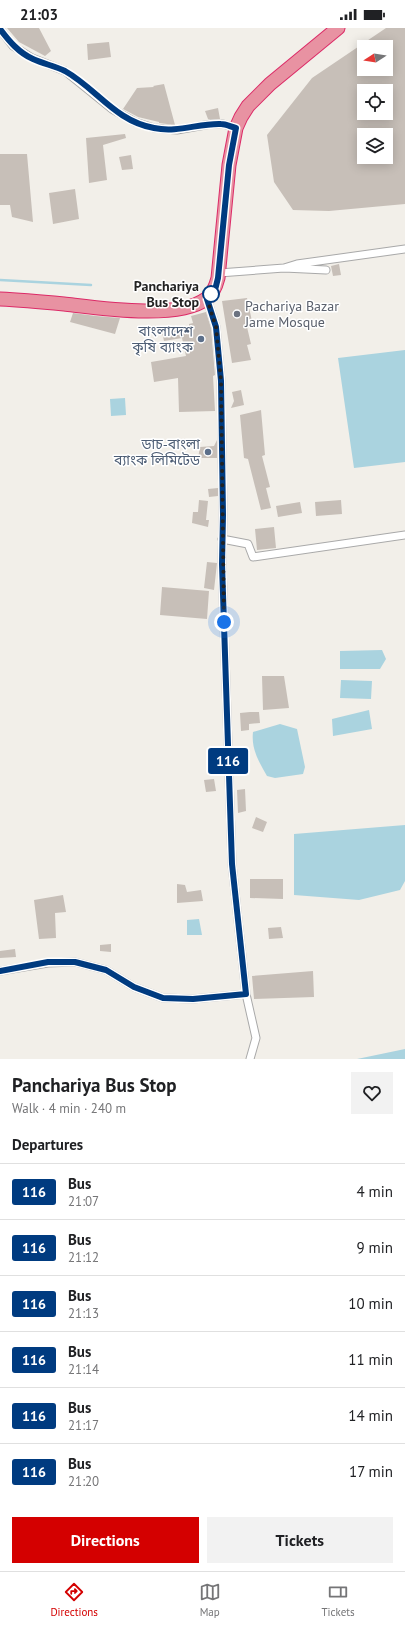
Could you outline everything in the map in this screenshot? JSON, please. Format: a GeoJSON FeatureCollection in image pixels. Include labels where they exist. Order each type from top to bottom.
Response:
{"type":"FeatureCollection","features":[{"type":"Feature","properties":{"kind":"highway"},"geometry":{"type":"LineString","coordinates":[[0,299],[131,311],[156,311],[184,308],[207,299],[215,290],[219,273],[229,165],[236,128],[248,106],[257,95],[285,70],[338,28]]}},
{"type":"Feature","properties":{"kind":"street"},"geometry":{"type":"LineString","coordinates":[[0,29],[13,46],[32,58],[65,71],[112,109],[135,122],[164,130],[177,130],[211,124],[223,124],[236,128]]}},
{"type":"Feature","properties":{"kind":"street"},"geometry":{"type":"LineString","coordinates":[[284,268],[297,264],[405,250]]}},
{"type":"Feature","properties":{"kind":"street"},"geometry":{"type":"LineString","coordinates":[[219,273],[284,268],[326,270]]}},
{"type":"Feature","properties":{"kind":"street"},"geometry":{"type":"LineString","coordinates":[[207,299],[216,327],[221,381],[222,539],[232,864],[246,994],[256,1038],[250,1059]]}},
{"type":"Feature","properties":{"kind":"street"},"geometry":{"type":"LineString","coordinates":[[222,539],[248,544],[253,557],[405,535]]}},
{"type":"Feature","properties":{"kind":"street"},"geometry":{"type":"LineString","coordinates":[[0,971],[48,962],[75,962],[106,970],[134,987],[163,998],[193,999],[246,994]]}},
{"type":"Feature","properties":{"kind":"water"},"geometry":{"type":"Polygon","coordinates":[[[405,350],[405,462],[354,468],[338,358],[405,350]]]}},
{"type":"Feature","properties":{"kind":"water"},"geometry":{"type":"Polygon","coordinates":[[[125,398],[126,415],[111,416],[110,399],[125,398]]]}},
{"type":"Feature","properties":{"kind":"water"},"geometry":{"type":"Polygon","coordinates":[[[382,650],[386,659],[380,669],[340,669],[340,651],[382,650]]]}},
{"type":"Feature","properties":{"kind":"water"},"geometry":{"type":"Polygon","coordinates":[[[341,680],[372,681],[371,699],[340,698],[341,680]]]}},
{"type":"Feature","properties":{"kind":"water"},"geometry":{"type":"Polygon","coordinates":[[[369,710],[372,729],[333,736],[332,719],[369,710]]]}},
{"type":"Feature","properties":{"kind":"water"},"geometry":{"type":"Polygon","coordinates":[[[280,724],[297,729],[305,767],[303,774],[275,778],[267,776],[254,750],[253,732],[280,724]]]}},
{"type":"Feature","properties":{"kind":"water"},"geometry":{"type":"Polygon","coordinates":[[[405,825],[405,881],[400,890],[359,900],[294,895],[294,834],[405,825]]]}},
{"type":"Feature","properties":{"kind":"water"},"geometry":{"type":"Polygon","coordinates":[[[199,919],[202,935],[187,935],[187,920],[199,919]]]}},
{"type":"Feature","properties":{"kind":"water"},"geometry":{"type":"Polygon","coordinates":[[[405,1049],[405,1059],[357,1059],[405,1049]]]}},
{"type":"Feature","properties":{"kind":"building"},"geometry":{"type":"Polygon","coordinates":[[[7,28],[39,28],[51,51],[45,56],[19,42],[7,28]]]}},
{"type":"Feature","properties":{"kind":"building"},"geometry":{"type":"Polygon","coordinates":[[[386,28],[405,28],[405,204],[329,211],[293,210],[274,182],[267,135],[312,78],[357,48],[357,76],[393,76],[393,40],[368,40],[386,28]]]}},
{"type":"Feature","properties":{"kind":"building"},"geometry":{"type":"Polygon","coordinates":[[[109,42],[111,57],[88,60],[87,44],[109,42]]]}},
{"type":"Feature","properties":{"kind":"building"},"geometry":{"type":"Polygon","coordinates":[[[164,84],[175,125],[159,123],[138,117],[123,109],[137,88],[154,87],[153,86],[164,84]]]}},
{"type":"Feature","properties":{"kind":"building"},"geometry":{"type":"Polygon","coordinates":[[[218,108],[220,119],[208,119],[205,111],[218,108]]]}},
{"type":"Feature","properties":{"kind":"building"},"geometry":{"type":"Polygon","coordinates":[[[125,134],[126,138],[103,145],[107,180],[89,183],[86,138],[125,134]]]}},
{"type":"Feature","properties":{"kind":"building"},"geometry":{"type":"Polygon","coordinates":[[[0,154],[27,154],[33,222],[12,217],[10,205],[0,205],[0,154]]]}},
{"type":"Feature","properties":{"kind":"building"},"geometry":{"type":"Polygon","coordinates":[[[131,155],[133,169],[122,170],[119,157],[131,155]]]}},
{"type":"Feature","properties":{"kind":"building"},"geometry":{"type":"Polygon","coordinates":[[[75,189],[79,219],[53,224],[49,193],[75,189]]]}},
{"type":"Feature","properties":{"kind":"building"},"geometry":{"type":"Polygon","coordinates":[[[339,264],[341,275],[333,276],[331,266],[339,264]]]}},
{"type":"Feature","properties":{"kind":"building"},"geometry":{"type":"Polygon","coordinates":[[[247,298],[253,326],[247,327],[251,344],[247,345],[251,360],[232,363],[222,301],[247,298]]]}},
{"type":"Feature","properties":{"kind":"building"},"geometry":{"type":"Polygon","coordinates":[[[206,312],[211,328],[215,375],[213,376],[215,411],[179,412],[178,378],[154,382],[151,362],[186,356],[182,338],[164,341],[162,332],[189,327],[189,324],[193,323],[191,316],[206,312]]]}},
{"type":"Feature","properties":{"kind":"building"},"geometry":{"type":"Polygon","coordinates":[[[73,313],[120,318],[115,334],[70,322],[73,313]]]}},
{"type":"Feature","properties":{"kind":"building"},"geometry":{"type":"Polygon","coordinates":[[[241,390],[244,405],[231,408],[234,401],[232,392],[241,390]]]}},
{"type":"Feature","properties":{"kind":"building"},"geometry":{"type":"Polygon","coordinates":[[[261,410],[265,455],[262,456],[270,487],[266,488],[271,508],[261,510],[248,459],[244,458],[240,415],[261,410]]]}},
{"type":"Feature","properties":{"kind":"building","name":"ডাচ-বাংলা ব্যাংক লিমিটেড"},"geometry":{"type":"Polygon","coordinates":[[[217,440],[217,458],[198,458],[200,447],[214,446],[217,440]]]}},
{"type":"Feature","properties":{"kind":"building"},"geometry":{"type":"Polygon","coordinates":[[[218,488],[218,496],[209,497],[208,489],[218,488]]]}},
{"type":"Feature","properties":{"kind":"building"},"geometry":{"type":"Polygon","coordinates":[[[199,500],[208,501],[206,520],[209,520],[208,527],[192,523],[193,512],[198,512],[199,500]]]}},
{"type":"Feature","properties":{"kind":"building"},"geometry":{"type":"Polygon","coordinates":[[[341,500],[342,514],[316,516],[315,502],[341,500]]]}},
{"type":"Feature","properties":{"kind":"building"},"geometry":{"type":"Polygon","coordinates":[[[300,502],[302,513],[278,517],[276,506],[300,502]]]}},
{"type":"Feature","properties":{"kind":"building"},"geometry":{"type":"Polygon","coordinates":[[[274,527],[276,548],[257,550],[255,529],[274,527]]]}},
{"type":"Feature","properties":{"kind":"building"},"geometry":{"type":"Polygon","coordinates":[[[207,562],[217,563],[214,590],[204,588],[207,562]]]}},
{"type":"Feature","properties":{"kind":"building"},"geometry":{"type":"Polygon","coordinates":[[[162,587],[209,591],[207,619],[160,615],[162,587]]]}},
{"type":"Feature","properties":{"kind":"building"},"geometry":{"type":"Polygon","coordinates":[[[262,676],[284,676],[289,708],[263,710],[262,676]]]}},
{"type":"Feature","properties":{"kind":"building"},"geometry":{"type":"Polygon","coordinates":[[[259,712],[260,723],[249,724],[249,730],[241,731],[240,713],[259,712]]]}},
{"type":"Feature","properties":{"kind":"building"},"geometry":{"type":"Polygon","coordinates":[[[214,779],[216,791],[206,792],[204,780],[214,779]]]}},
{"type":"Feature","properties":{"kind":"building"},"geometry":{"type":"Polygon","coordinates":[[[245,789],[246,811],[238,813],[237,790],[245,789]]]}},
{"type":"Feature","properties":{"kind":"building"},"geometry":{"type":"Polygon","coordinates":[[[256,817],[267,822],[263,832],[252,828],[256,817]]]}},
{"type":"Feature","properties":{"kind":"building"},"geometry":{"type":"Polygon","coordinates":[[[250,879],[283,879],[283,899],[250,898],[250,879]]]}},
{"type":"Feature","properties":{"kind":"building"},"geometry":{"type":"Polygon","coordinates":[[[177,884],[185,885],[187,892],[201,890],[203,901],[177,903],[177,884]]]}},
{"type":"Feature","properties":{"kind":"building"},"geometry":{"type":"Polygon","coordinates":[[[63,895],[66,912],[55,913],[56,938],[39,939],[34,900],[63,895]]]}},
{"type":"Feature","properties":{"kind":"building"},"geometry":{"type":"Polygon","coordinates":[[[281,927],[283,938],[269,939],[268,928],[281,927]]]}},
{"type":"Feature","properties":{"kind":"building"},"geometry":{"type":"Polygon","coordinates":[[[111,944],[111,952],[100,951],[100,945],[111,944]]]}},
{"type":"Feature","properties":{"kind":"building"},"geometry":{"type":"Polygon","coordinates":[[[15,949],[16,957],[0,958],[0,951],[15,949]]]}},
{"type":"Feature","properties":{"kind":"building"},"geometry":{"type":"Polygon","coordinates":[[[313,971],[314,997],[254,999],[252,976],[313,971]]]}},
{"type":"Feature","properties":{"kind":"waterway"},"geometry":{"type":"LineString","coordinates":[[0,280],[91,285]]}},
{"type":"Feature","properties":{"kind":"bus line","name":"116"},"geometry":{"type":"LineString","coordinates":[[0,29],[13,46],[32,58],[65,71],[112,109],[135,122],[164,130],[177,130],[211,124],[223,124],[236,128],[229,165],[218,278],[215,290],[207,299],[213,313],[216,327],[221,381],[223,515],[222,564],[232,864],[246,994],[193,999],[163,998],[134,987],[106,970],[75,962],[48,962],[0,971]]}},
{"type":"Feature","properties":{"kind":"place","name":"Panchariya Bus Stop"},"geometry":{"type":"Point","coordinates":[211,294]}},
{"type":"Feature","properties":{"kind":"place","name":"Pachariya Bazar Jame Mosque"},"geometry":{"type":"Point","coordinates":[237,314]}},
{"type":"Feature","properties":{"kind":"place","name":"বাংলাদেশ কৃষি ব্যাংক"},"geometry":{"type":"Point","coordinates":[201,339]}},
{"type":"Feature","properties":{"kind":"place","name":"ডাচ-বাংলা ব্যাংক লিমিটেড"},"geometry":{"type":"Point","coordinates":[208,452]}},
{"type":"Feature","properties":{"kind":"route"},"geometry":{"type":"LineString","coordinates":[[211,294],[207,299],[213,313],[216,327],[221,381],[223,515],[222,564],[224,622]]}}]}
